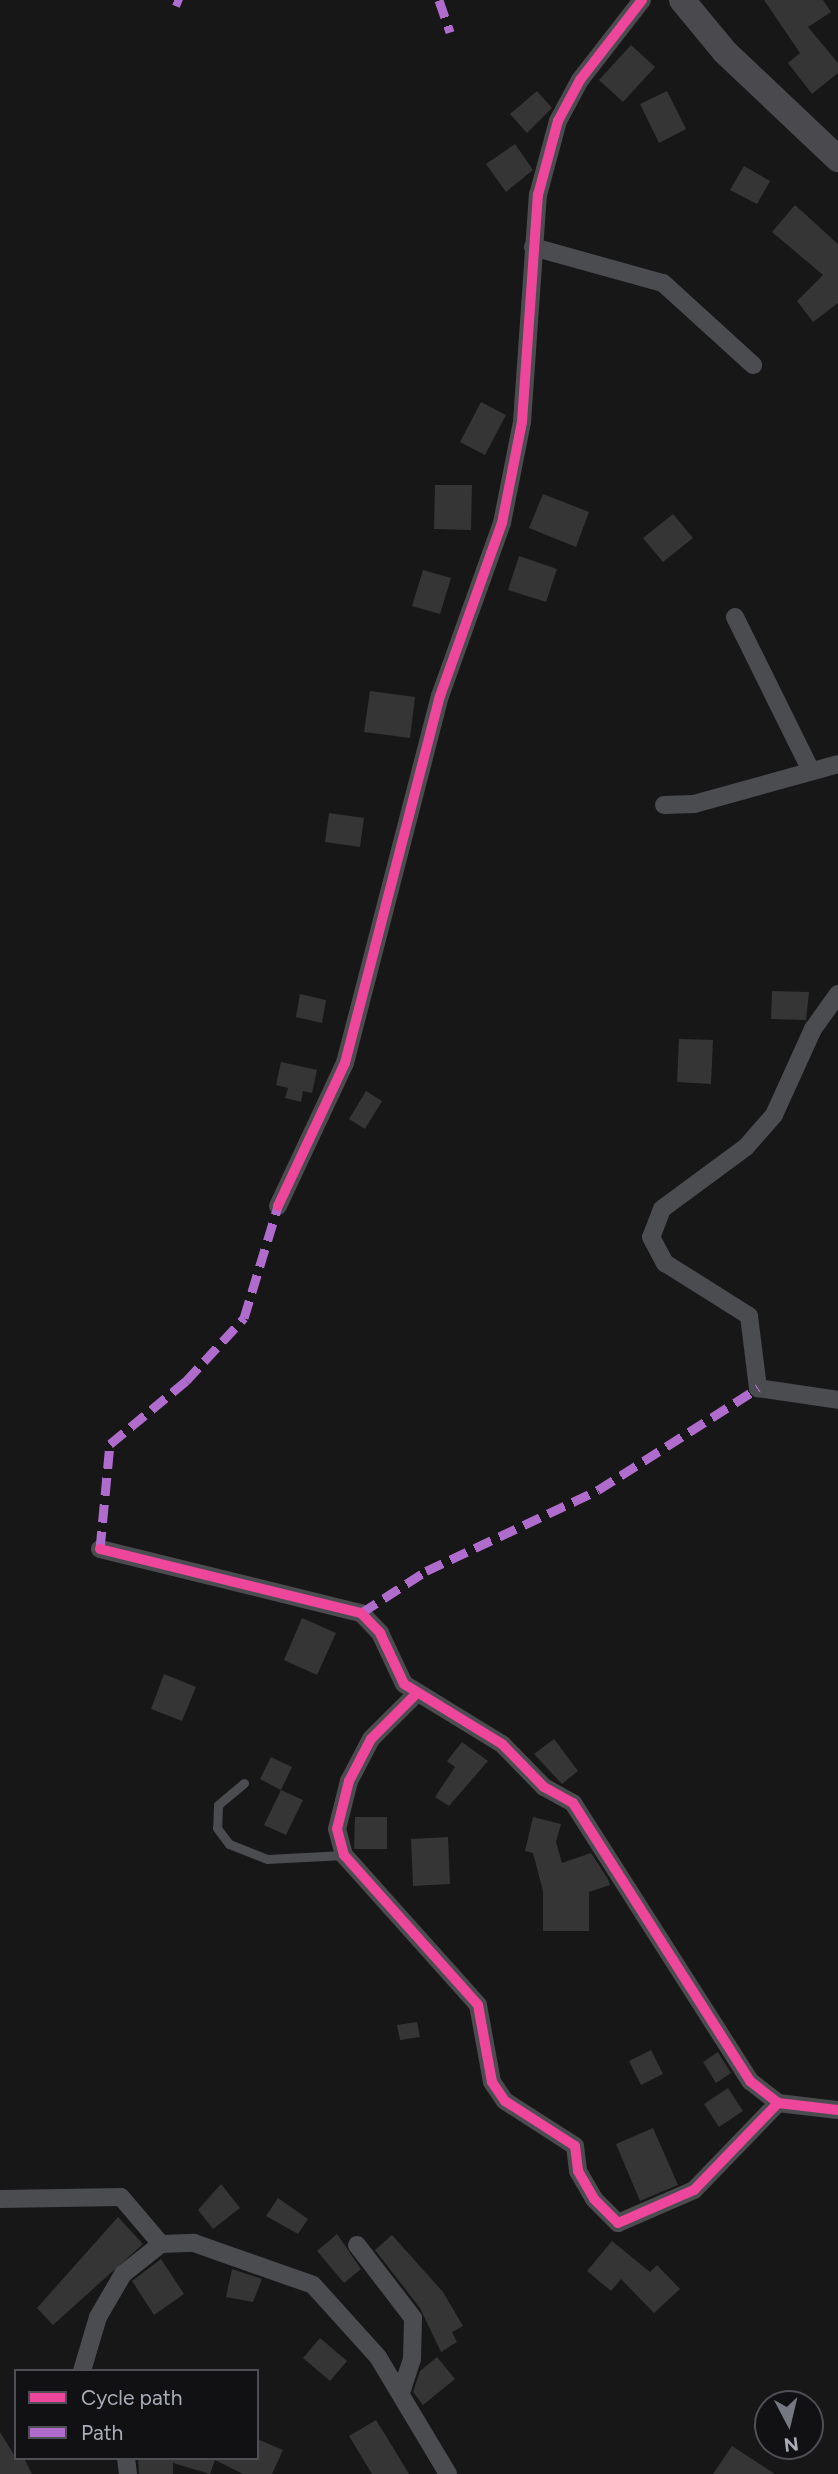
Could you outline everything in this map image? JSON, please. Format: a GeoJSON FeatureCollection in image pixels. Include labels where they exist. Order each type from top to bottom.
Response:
{"type":"FeatureCollection","features":[{"type":"Feature","properties":{"kind":"main road"},"geometry":{"type":"LineString","coordinates":[[682,0],[725,52],[838,159]]}},
{"type":"Feature","properties":{"kind":"street"},"geometry":{"type":"LineString","coordinates":[[278,1206],[345,1063],[440,696],[502,523],[522,422],[533,247],[558,121],[580,80],[642,0]]}},
{"type":"Feature","properties":{"kind":"street"},"geometry":{"type":"LineString","coordinates":[[533,247],[663,283],[752,365]]}},
{"type":"Feature","properties":{"kind":"street"},"geometry":{"type":"LineString","coordinates":[[735,617],[810,769]]}},
{"type":"Feature","properties":{"kind":"street"},"geometry":{"type":"LineString","coordinates":[[664,805],[694,804],[810,769],[838,764]]}},
{"type":"Feature","properties":{"kind":"street"},"geometry":{"type":"LineString","coordinates":[[838,995],[813,1029],[774,1115],[746,1147],[662,1209],[652,1237],[665,1263],[749,1317],[758,1388],[838,1400]]}},
{"type":"Feature","properties":{"kind":"street"},"geometry":{"type":"LineString","coordinates":[[100,1549],[361,1613],[380,1633],[404,1684],[502,1744],[544,1787],[573,1803],[750,2081],[778,2103],[838,2110]]}},
{"type":"Feature","properties":{"kind":"street"},"geometry":{"type":"LineString","coordinates":[[417,1693],[371,1739],[349,1780],[337,1829],[344,1856],[478,2005],[492,2082],[505,2101],[575,2146],[578,2171],[594,2199],[618,2223],[694,2190],[778,2103]]}},
{"type":"Feature","properties":{"kind":"street"},"geometry":{"type":"LineString","coordinates":[[0,2199],[121,2197],[161,2244]]}},
{"type":"Feature","properties":{"kind":"street"},"geometry":{"type":"LineString","coordinates":[[83,2369],[98,2317],[123,2274],[161,2244],[194,2243],[313,2285],[401,2392],[448,2474]]}},
{"type":"Feature","properties":{"kind":"street"},"geometry":{"type":"LineString","coordinates":[[357,2245],[413,2318],[412,2360],[401,2392]]}},
{"type":"Feature","properties":{"kind":"lane"},"geometry":{"type":"LineString","coordinates":[[244,1783],[218,1805],[217,1828],[229,1844],[267,1859],[344,1856]]}},
{"type":"Feature","properties":{"kind":"building"},"geometry":{"type":"Polygon","coordinates":[[[764,0],[823,0],[831,12],[808,27],[838,63],[838,73],[812,94],[788,63],[800,53],[764,0]]]}},
{"type":"Feature","properties":{"kind":"building"},"geometry":{"type":"Polygon","coordinates":[[[631,45],[655,67],[623,102],[599,80],[631,45]]]}},
{"type":"Feature","properties":{"kind":"building"},"geometry":{"type":"Polygon","coordinates":[[[537,91],[552,108],[527,133],[510,114],[537,91]]]}},
{"type":"Feature","properties":{"kind":"building"},"geometry":{"type":"Polygon","coordinates":[[[667,91],[686,129],[659,143],[640,104],[667,91]]]}},
{"type":"Feature","properties":{"kind":"building"},"geometry":{"type":"Polygon","coordinates":[[[515,144],[533,170],[506,192],[486,164],[515,144]]]}},
{"type":"Feature","properties":{"kind":"building"},"geometry":{"type":"Polygon","coordinates":[[[744,166],[770,181],[757,204],[730,190],[744,166]]]}},
{"type":"Feature","properties":{"kind":"building"},"geometry":{"type":"Polygon","coordinates":[[[795,205],[838,244],[838,303],[813,322],[797,301],[823,275],[772,232],[795,205]]]}},
{"type":"Feature","properties":{"kind":"building"},"geometry":{"type":"Polygon","coordinates":[[[481,402],[506,415],[485,455],[460,442],[481,402]]]}},
{"type":"Feature","properties":{"kind":"building"},"geometry":{"type":"Polygon","coordinates":[[[435,485],[472,485],[471,530],[434,529],[435,485]]]}},
{"type":"Feature","properties":{"kind":"building"},"geometry":{"type":"Polygon","coordinates":[[[543,494],[589,512],[576,547],[529,528],[543,494]]]}},
{"type":"Feature","properties":{"kind":"building"},"geometry":{"type":"Polygon","coordinates":[[[673,514],[693,538],[663,562],[643,538],[673,514]]]}},
{"type":"Feature","properties":{"kind":"building"},"geometry":{"type":"Polygon","coordinates":[[[519,556],[557,569],[546,602],[508,590],[519,556]]]}},
{"type":"Feature","properties":{"kind":"building"},"geometry":{"type":"Polygon","coordinates":[[[423,570],[451,578],[440,614],[412,606],[423,570]]]}},
{"type":"Feature","properties":{"kind":"building"},"geometry":{"type":"Polygon","coordinates":[[[370,691],[415,697],[410,738],[364,732],[370,691]]]}},
{"type":"Feature","properties":{"kind":"building"},"geometry":{"type":"Polygon","coordinates":[[[329,813],[364,818],[360,847],[325,842],[329,813]]]}},
{"type":"Feature","properties":{"kind":"building"},"geometry":{"type":"Polygon","coordinates":[[[772,991],[809,992],[806,1020],[771,1019],[772,991]]]}},
{"type":"Feature","properties":{"kind":"building"},"geometry":{"type":"Polygon","coordinates":[[[300,994],[326,1000],[322,1023],[296,1017],[300,994]]]}},
{"type":"Feature","properties":{"kind":"building"},"geometry":{"type":"Polygon","coordinates":[[[679,1039],[713,1040],[711,1084],[677,1082],[679,1039]]]}},
{"type":"Feature","properties":{"kind":"building"},"geometry":{"type":"Polygon","coordinates":[[[281,1062],[317,1070],[312,1093],[303,1091],[301,1102],[285,1098],[288,1088],[276,1085],[281,1062]]]}},
{"type":"Feature","properties":{"kind":"building"},"geometry":{"type":"Polygon","coordinates":[[[366,1091],[382,1101],[365,1129],[349,1119],[366,1091]]]}},
{"type":"Feature","properties":{"kind":"building"},"geometry":{"type":"Polygon","coordinates":[[[302,1618],[336,1633],[317,1675],[284,1660],[302,1618]]]}},
{"type":"Feature","properties":{"kind":"building"},"geometry":{"type":"Polygon","coordinates":[[[164,1674],[196,1687],[182,1721],[151,1709],[164,1674]]]}},
{"type":"Feature","properties":{"kind":"building"},"geometry":{"type":"Polygon","coordinates":[[[554,1739],[578,1771],[562,1784],[534,1754],[554,1739]]]}},
{"type":"Feature","properties":{"kind":"building"},"geometry":{"type":"Polygon","coordinates":[[[462,1742],[488,1761],[449,1806],[435,1797],[455,1767],[447,1761],[462,1742]]]}},
{"type":"Feature","properties":{"kind":"building"},"geometry":{"type":"Polygon","coordinates":[[[271,1757],[292,1767],[281,1790],[260,1779],[271,1757]]]}},
{"type":"Feature","properties":{"kind":"building"},"geometry":{"type":"Polygon","coordinates":[[[281,1790],[303,1800],[286,1835],[264,1825],[281,1790]]]}},
{"type":"Feature","properties":{"kind":"building"},"geometry":{"type":"Polygon","coordinates":[[[355,1817],[387,1817],[387,1849],[354,1849],[355,1817]]]}},
{"type":"Feature","properties":{"kind":"building"},"geometry":{"type":"Polygon","coordinates":[[[533,1817],[561,1824],[556,1842],[562,1863],[591,1853],[608,1879],[610,1885],[589,1892],[589,1931],[543,1931],[543,1891],[533,1853],[525,1851],[533,1817]]]}},
{"type":"Feature","properties":{"kind":"building"},"geometry":{"type":"Polygon","coordinates":[[[448,1837],[450,1884],[413,1886],[411,1839],[448,1837]]]}},
{"type":"Feature","properties":{"kind":"building"},"geometry":{"type":"Polygon","coordinates":[[[417,2022],[420,2037],[400,2040],[397,2025],[417,2022]]]}},
{"type":"Feature","properties":{"kind":"building"},"geometry":{"type":"Polygon","coordinates":[[[651,2050],[663,2074],[641,2085],[629,2061],[651,2050]]]}},
{"type":"Feature","properties":{"kind":"building"},"geometry":{"type":"Polygon","coordinates":[[[718,2052],[731,2073],[716,2083],[703,2062],[718,2052]]]}},
{"type":"Feature","properties":{"kind":"building"},"geometry":{"type":"Polygon","coordinates":[[[728,2088],[743,2111],[719,2127],[704,2104],[728,2088]]]}},
{"type":"Feature","properties":{"kind":"building"},"geometry":{"type":"Polygon","coordinates":[[[653,2128],[678,2185],[640,2201],[616,2144],[653,2128]]]}},
{"type":"Feature","properties":{"kind":"building"},"geometry":{"type":"Polygon","coordinates":[[[221,2184],[240,2208],[213,2229],[198,2210],[221,2184]]]}},
{"type":"Feature","properties":{"kind":"building"},"geometry":{"type":"Polygon","coordinates":[[[278,2198],[308,2219],[298,2234],[266,2216],[278,2198]]]}},
{"type":"Feature","properties":{"kind":"building"},"geometry":{"type":"Polygon","coordinates":[[[118,2217],[143,2244],[53,2325],[37,2308],[118,2217]]]}},
{"type":"Feature","properties":{"kind":"building"},"geometry":{"type":"Polygon","coordinates":[[[337,2234],[361,2269],[344,2283],[317,2251],[337,2234]]]}},
{"type":"Feature","properties":{"kind":"building"},"geometry":{"type":"Polygon","coordinates":[[[392,2235],[443,2292],[463,2326],[452,2332],[457,2342],[441,2352],[420,2308],[375,2250],[392,2235]]]}},
{"type":"Feature","properties":{"kind":"building"},"geometry":{"type":"Polygon","coordinates":[[[612,2241],[650,2272],[657,2265],[680,2289],[654,2313],[621,2279],[611,2291],[587,2271],[612,2241]]]}},
{"type":"Feature","properties":{"kind":"building"},"geometry":{"type":"Polygon","coordinates":[[[161,2259],[184,2294],[154,2315],[132,2281],[161,2259]]]}},
{"type":"Feature","properties":{"kind":"building"},"geometry":{"type":"Polygon","coordinates":[[[232,2269],[262,2279],[253,2302],[226,2297],[232,2269]]]}},
{"type":"Feature","properties":{"kind":"building"},"geometry":{"type":"Polygon","coordinates":[[[320,2338],[347,2361],[330,2381],[303,2358],[320,2338]]]}},
{"type":"Feature","properties":{"kind":"building"},"geometry":{"type":"Polygon","coordinates":[[[437,2357],[455,2379],[423,2405],[413,2392],[420,2371],[437,2357]]]}},
{"type":"Feature","properties":{"kind":"building"},"geometry":{"type":"Polygon","coordinates":[[[376,2420],[409,2474],[372,2474],[349,2436],[376,2420]]]}},
{"type":"Feature","properties":{"kind":"building"},"geometry":{"type":"Polygon","coordinates":[[[0,2432],[14,2455],[14,2460],[25,2460],[32,2474],[0,2474],[0,2432]]]}},
{"type":"Feature","properties":{"kind":"building"},"geometry":{"type":"Polygon","coordinates":[[[259,2440],[283,2450],[272,2474],[243,2474],[215,2460],[259,2460],[259,2440]]]}},
{"type":"Feature","properties":{"kind":"building"},"geometry":{"type":"Polygon","coordinates":[[[732,2446],[775,2474],[713,2474],[732,2446]]]}},
{"type":"Feature","properties":{"kind":"building"},"geometry":{"type":"Polygon","coordinates":[[[138,2460],[215,2460],[210,2474],[173,2463],[173,2474],[139,2474],[138,2460]]]}},
{"type":"Feature","properties":{"kind":"marked path"},"geometry":{"type":"LineString","coordinates":[[174,0],[181,3]]}},
{"type":"Feature","properties":{"kind":"marked path"},"geometry":{"type":"LineString","coordinates":[[439,0],[450,32]]}},
{"type":"Feature","properties":{"kind":"marked path"},"geometry":{"type":"LineString","coordinates":[[100,1549],[110,1444],[186,1381],[244,1318],[278,1206]]}},
{"type":"Feature","properties":{"kind":"marked path"},"geometry":{"type":"LineString","coordinates":[[361,1613],[426,1571],[598,1490],[758,1388]]}},
{"type":"Feature","properties":{"kind":"cycle path"},"geometry":{"type":"LineString","coordinates":[[278,1206],[345,1063],[440,696],[502,523],[522,422],[538,195],[558,121],[580,80],[642,0]]}},
{"type":"Feature","properties":{"kind":"cycle path"},"geometry":{"type":"LineString","coordinates":[[100,1549],[361,1613],[380,1633],[404,1684],[502,1744],[544,1787],[573,1803],[750,2081],[778,2103],[838,2110]]}},
{"type":"Feature","properties":{"kind":"cycle path"},"geometry":{"type":"LineString","coordinates":[[417,1693],[371,1739],[349,1781],[337,1829],[344,1855],[478,2005],[492,2082],[505,2101],[575,2146],[578,2171],[594,2199],[618,2223],[694,2190],[778,2103]]}}]}
